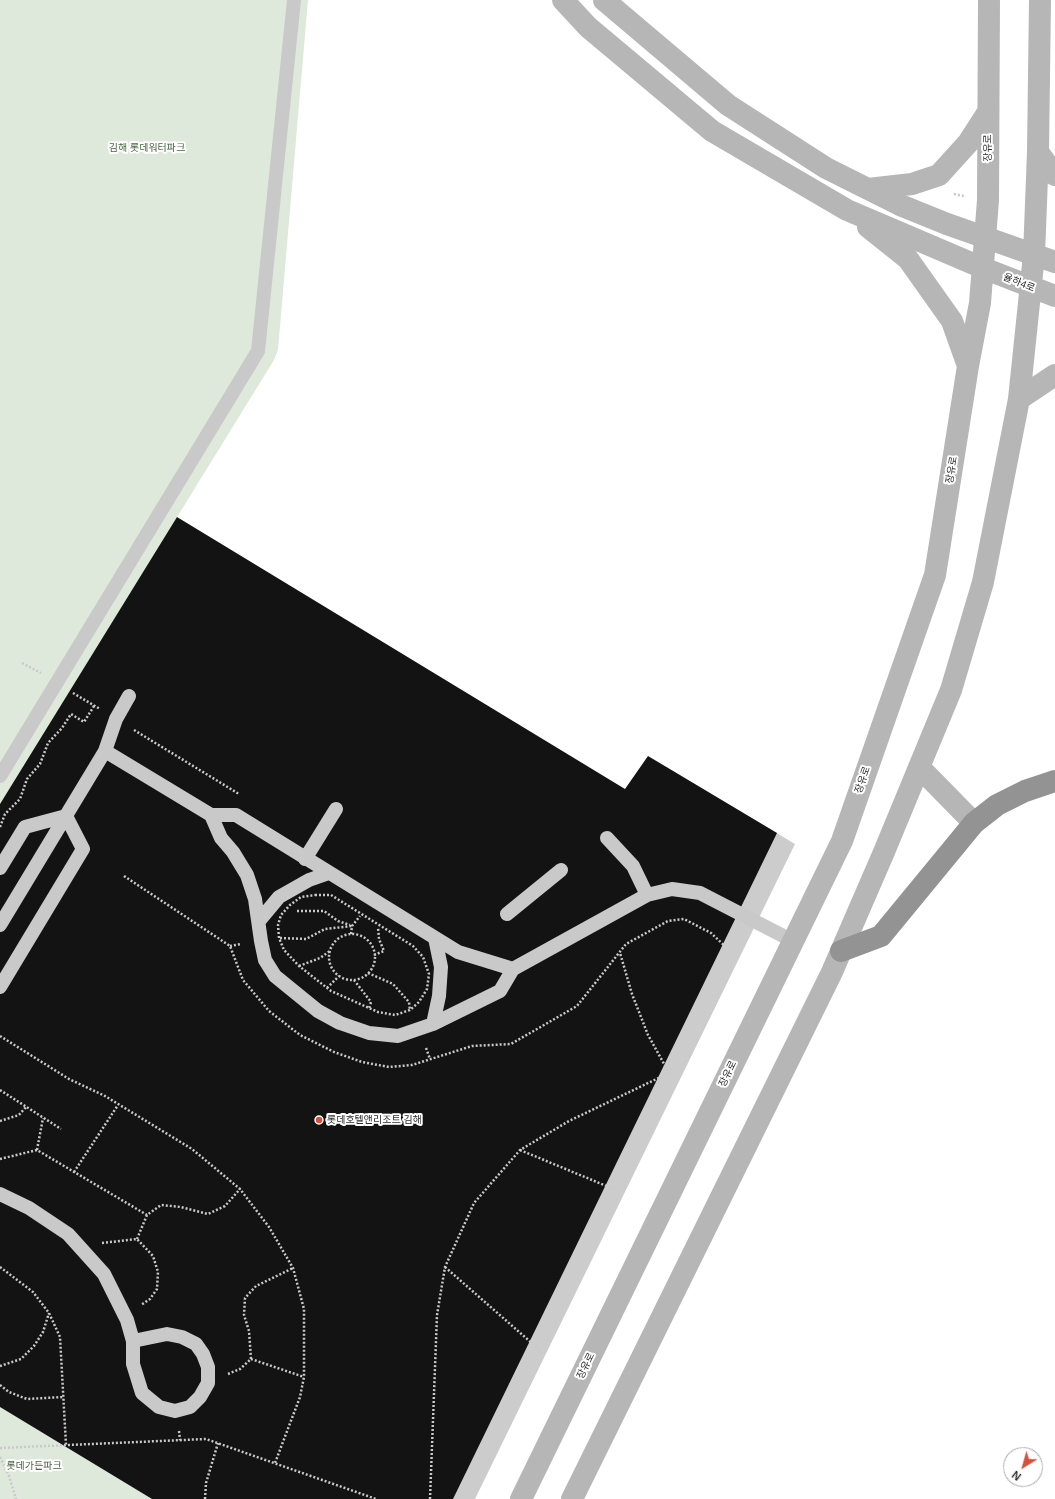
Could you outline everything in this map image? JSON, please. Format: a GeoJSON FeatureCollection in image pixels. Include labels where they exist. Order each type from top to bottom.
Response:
{"type":"FeatureCollection","features":[{"type":"Feature","properties":{"kind":"highway"},"geometry":{"type":"LineString","coordinates":[[841,951],[881,936],[974,823],[997,805],[1025,791],[1055,781]]}},
{"type":"Feature","properties":{"kind":"main road"},"geometry":{"type":"LineString","coordinates":[[563,0],[588,27],[712,131],[847,210],[908,258],[952,321],[968,366]]}},
{"type":"Feature","properties":{"kind":"main road"},"geometry":{"type":"LineString","coordinates":[[604,0],[728,106],[826,168],[900,205],[1034,256],[1055,262]]}},
{"type":"Feature","properties":{"kind":"main road","name":"장유로"},"geometry":{"type":"LineString","coordinates":[[521,1499],[842,842],[935,575],[968,366],[980,303],[984,268],[988,200],[989,0]]}},
{"type":"Feature","properties":{"kind":"main road"},"geometry":{"type":"LineString","coordinates":[[572,1499],[841,951],[951,690],[983,582],[1019,398],[1034,256],[1038,152],[1040,0]]}},
{"type":"Feature","properties":{"kind":"main road"},"geometry":{"type":"LineString","coordinates":[[868,189],[912,184],[939,175],[968,143],[988,112]]}},
{"type":"Feature","properties":{"kind":"main road"},"geometry":{"type":"LineString","coordinates":[[1038,152],[1055,175]]}},
{"type":"Feature","properties":{"kind":"main road","name":"율하4로"},"geometry":{"type":"LineString","coordinates":[[847,210],[984,268],[1055,296]]}},
{"type":"Feature","properties":{"kind":"main road"},"geometry":{"type":"LineString","coordinates":[[1019,398],[1055,375]]}},
{"type":"Feature","properties":{"kind":"main road"},"geometry":{"type":"LineString","coordinates":[[919,767],[974,823]]}},
{"type":"Feature","properties":{"kind":"lane"},"geometry":{"type":"LineString","coordinates":[[0,776],[258,351],[294,0]]}},
{"type":"Feature","properties":{"kind":"lane"},"geometry":{"type":"LineString","coordinates":[[0,925],[105,751],[116,719],[129,696]]}},
{"type":"Feature","properties":{"kind":"lane"},"geometry":{"type":"LineString","coordinates":[[105,751],[211,815],[236,815],[305,859],[458,952],[513,969]]}},
{"type":"Feature","properties":{"kind":"lane"},"geometry":{"type":"LineString","coordinates":[[305,859],[336,809]]}},
{"type":"Feature","properties":{"kind":"lane"},"geometry":{"type":"LineString","coordinates":[[211,815],[221,838],[233,852],[248,874],[255,899],[265,960],[275,976],[318,1011],[340,1023],[369,1033],[398,1036],[434,1024],[500,991],[513,969],[647,895],[672,889],[700,893],[793,941]]}},
{"type":"Feature","properties":{"kind":"lane"},"geometry":{"type":"LineString","coordinates":[[0,868],[25,827],[66,816]]}},
{"type":"Feature","properties":{"kind":"lane"},"geometry":{"type":"LineString","coordinates":[[0,987],[83,849],[66,816]]}},
{"type":"Feature","properties":{"kind":"lane"},"geometry":{"type":"LineString","coordinates":[[607,838],[632,866],[647,895]]}},
{"type":"Feature","properties":{"kind":"lane"},"geometry":{"type":"LineString","coordinates":[[507,914],[561,870]]}},
{"type":"Feature","properties":{"kind":"lane"},"geometry":{"type":"LineString","coordinates":[[259,921],[279,897],[309,880],[329,873]]}},
{"type":"Feature","properties":{"kind":"lane"},"geometry":{"type":"LineString","coordinates":[[434,1024],[440,996],[441,967],[435,938]]}},
{"type":"Feature","properties":{"kind":"lane"},"geometry":{"type":"LineString","coordinates":[[0,1194],[29,1208],[68,1234],[104,1274],[124,1312],[132,1341],[134,1364],[142,1393],[159,1407],[176,1411],[190,1407],[200,1397],[208,1383],[208,1367],[203,1354],[196,1344],[182,1337],[167,1334],[132,1341]]}},
{"type":"Feature","properties":{"kind":"path"},"geometry":{"type":"LineString","coordinates":[[953,194],[966,196]]}},
{"type":"Feature","properties":{"kind":"path"},"geometry":{"type":"LineString","coordinates":[[22,662],[44,675]]}},
{"type":"Feature","properties":{"kind":"path"},"geometry":{"type":"LineString","coordinates":[[71,692],[105,713]]}},
{"type":"Feature","properties":{"kind":"path"},"geometry":{"type":"LineString","coordinates":[[0,827],[5,814],[20,799],[27,779],[40,764],[48,743],[62,728],[71,714],[84,722],[94,706]]}},
{"type":"Feature","properties":{"kind":"path"},"geometry":{"type":"LineString","coordinates":[[128,726],[240,795]]}},
{"type":"Feature","properties":{"kind":"path"},"geometry":{"type":"LineString","coordinates":[[315,894],[331,895],[361,914],[413,946],[423,957],[428,974],[427,989],[419,1002],[410,1010],[395,1015],[369,1009],[327,988],[299,966],[284,950],[279,938],[278,925],[281,915],[290,905],[301,897],[315,894]]}},
{"type":"Feature","properties":{"kind":"path"},"geometry":{"type":"LineString","coordinates":[[290,905],[296,911],[324,911],[338,921],[352,926]]}},
{"type":"Feature","properties":{"kind":"path"},"geometry":{"type":"LineString","coordinates":[[351,934],[352,926],[361,914]]}},
{"type":"Feature","properties":{"kind":"path"},"geometry":{"type":"LineString","coordinates":[[374,955],[384,950],[379,938],[378,924]]}},
{"type":"Feature","properties":{"kind":"path"},"geometry":{"type":"LineString","coordinates":[[279,938],[306,939],[325,929],[352,926]]}},
{"type":"Feature","properties":{"kind":"path"},"geometry":{"type":"LineString","coordinates":[[299,966],[320,958],[330,950],[338,939],[351,934],[364,938],[370,944],[374,955],[372,966],[368,973],[354,980],[346,979],[339,976],[330,965],[330,950]]}},
{"type":"Feature","properties":{"kind":"path"},"geometry":{"type":"LineString","coordinates":[[230,946],[248,943]]}},
{"type":"Feature","properties":{"kind":"path"},"geometry":{"type":"LineString","coordinates":[[430,1499],[437,1314],[446,1267],[474,1203],[520,1150],[569,1121],[668,1073],[648,1035],[632,994],[620,952]]}},
{"type":"Feature","properties":{"kind":"path"},"geometry":{"type":"LineString","coordinates":[[368,973],[393,984],[409,1002],[410,1010]]}},
{"type":"Feature","properties":{"kind":"path"},"geometry":{"type":"LineString","coordinates":[[327,988],[339,976]]}},
{"type":"Feature","properties":{"kind":"path"},"geometry":{"type":"LineString","coordinates":[[354,980],[371,1002],[369,1009]]}},
{"type":"Feature","properties":{"kind":"path"},"geometry":{"type":"LineString","coordinates":[[0,1036],[69,1079],[118,1105],[192,1149],[240,1189],[269,1227],[293,1268],[304,1309],[304,1377],[300,1397],[275,1463]]}},
{"type":"Feature","properties":{"kind":"path"},"geometry":{"type":"LineString","coordinates":[[424,1043],[430,1059]]}},
{"type":"Feature","properties":{"kind":"path"},"geometry":{"type":"LineString","coordinates":[[0,1090],[61,1129]]}},
{"type":"Feature","properties":{"kind":"path"},"geometry":{"type":"LineString","coordinates":[[74,1172],[118,1105]]}},
{"type":"Feature","properties":{"kind":"path"},"geometry":{"type":"LineString","coordinates":[[0,1120],[19,1115],[26,1107]]}},
{"type":"Feature","properties":{"kind":"path"},"geometry":{"type":"LineString","coordinates":[[36,1150],[43,1118]]}},
{"type":"Feature","properties":{"kind":"path"},"geometry":{"type":"LineString","coordinates":[[0,1159],[36,1150],[147,1215]]}},
{"type":"Feature","properties":{"kind":"path"},"geometry":{"type":"LineString","coordinates":[[520,1150],[616,1190]]}},
{"type":"Feature","properties":{"kind":"path"},"geometry":{"type":"LineString","coordinates":[[137,1239],[147,1215],[161,1205],[181,1206],[208,1214],[225,1206],[240,1189]]}},
{"type":"Feature","properties":{"kind":"path"},"geometry":{"type":"LineString","coordinates":[[83,1250],[105,1242],[137,1239]]}},
{"type":"Feature","properties":{"kind":"path"},"geometry":{"type":"LineString","coordinates":[[124,1312],[133,1310],[150,1299],[157,1288],[158,1272],[153,1256],[137,1239]]}},
{"type":"Feature","properties":{"kind":"path"},"geometry":{"type":"LineString","coordinates":[[0,1267],[33,1292],[49,1313],[60,1337],[66,1445]]}},
{"type":"Feature","properties":{"kind":"path"},"geometry":{"type":"LineString","coordinates":[[446,1267],[542,1352]]}},
{"type":"Feature","properties":{"kind":"path"},"geometry":{"type":"LineString","coordinates":[[251,1359],[249,1331],[244,1315],[245,1298],[256,1286],[293,1268]]}},
{"type":"Feature","properties":{"kind":"path"},"geometry":{"type":"LineString","coordinates":[[0,1366],[21,1359],[34,1346],[43,1332],[49,1313]]}},
{"type":"Feature","properties":{"kind":"path"},"geometry":{"type":"LineString","coordinates":[[208,1375],[222,1376],[240,1369],[251,1359]]}},
{"type":"Feature","properties":{"kind":"path"},"geometry":{"type":"LineString","coordinates":[[251,1359],[304,1377]]}},
{"type":"Feature","properties":{"kind":"path"},"geometry":{"type":"LineString","coordinates":[[0,1385],[9,1392],[27,1399],[63,1397]]}},
{"type":"Feature","properties":{"kind":"path"},"geometry":{"type":"LineString","coordinates":[[0,1448],[206,1438],[376,1499]]}},
{"type":"Feature","properties":{"kind":"path"},"geometry":{"type":"LineString","coordinates":[[205,1499],[206,1483],[218,1443]]}},
{"type":"Feature","properties":{"kind":"path"},"geometry":{"type":"LineString","coordinates":[[0,1457],[9,1476],[16,1499]]}},
{"type":"Feature","properties":{"kind":"green space","name":"김해 롯데워터파크"},"geometry":{"type":"Polygon","coordinates":[[[0,0],[308,0],[278,350],[274,360],[0,804],[0,0]]]}},
{"type":"Feature","properties":{"kind":"green space","name":"롯데가든파크"},"geometry":{"type":"Polygon","coordinates":[[[0,1407],[152,1499],[0,1499],[0,1407]]]}},
{"type":"Feature","properties":{"kind":"building","name":"롯데호텔앤리조트 김해"},"geometry":{"type":"Polygon","coordinates":[[[177,517],[625,789],[648,756],[777,833],[453,1499],[152,1499],[0,1407],[0,804],[177,517]]]}},
{"type":"Feature","properties":{"kind":"place","name":"롯데호텔앤리조트 김해"},"geometry":{"type":"Point","coordinates":[319,1120]}}]}
